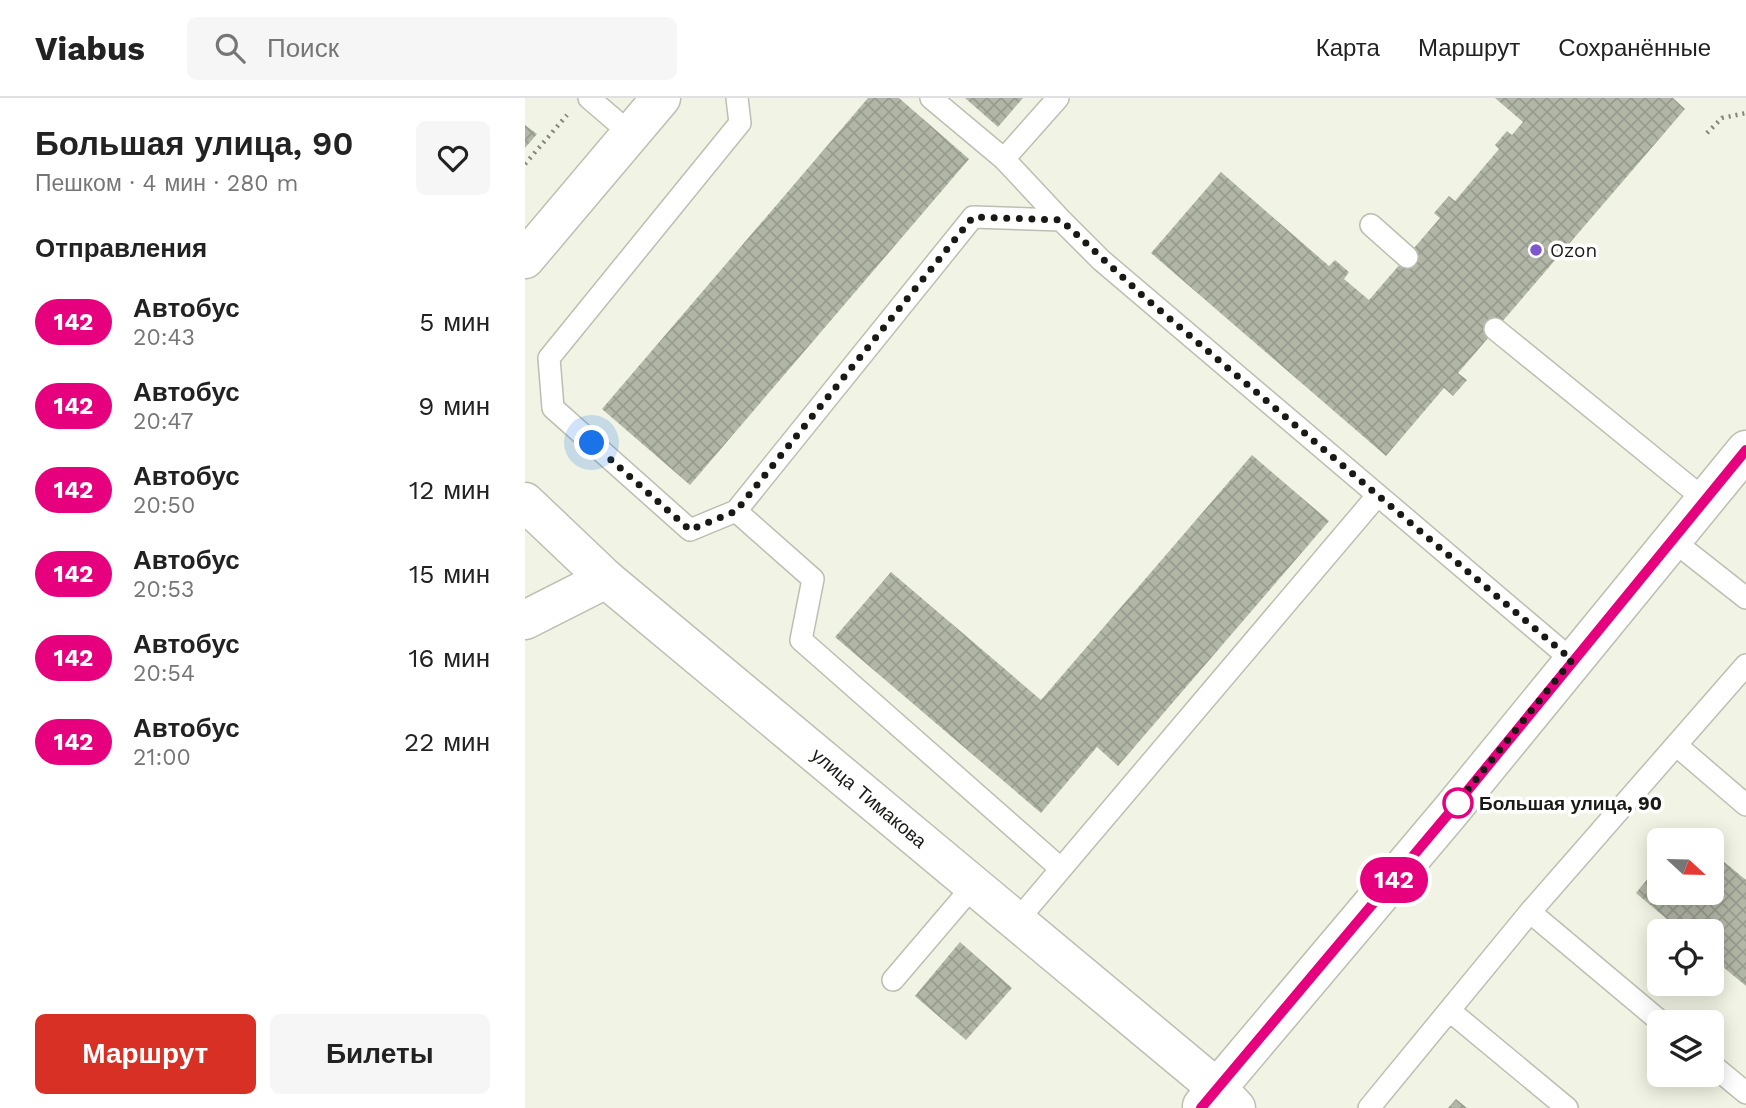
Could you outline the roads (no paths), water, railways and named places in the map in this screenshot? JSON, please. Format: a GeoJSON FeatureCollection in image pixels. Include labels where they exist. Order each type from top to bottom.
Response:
{"type":"FeatureCollection","features":[{"type":"Feature","properties":{"kind":"street"},"geometry":{"type":"LineString","coordinates":[[525,259],[661,98]]}},
{"type":"Feature","properties":{"kind":"street"},"geometry":{"type":"LineString","coordinates":[[1218,1102],[1572,660],[1746,450]]}},
{"type":"Feature","properties":{"kind":"street","name":"улица Тимакова"},"geometry":{"type":"LineString","coordinates":[[525,502],[606,579],[974,885],[1218,1102]]}},
{"type":"Feature","properties":{"kind":"street"},"geometry":{"type":"LineString","coordinates":[[525,620],[606,579]]}},
{"type":"Feature","properties":{"kind":"lane"},"geometry":{"type":"LineString","coordinates":[[737,98],[740,123],[549,358],[552,408],[690,530],[736,511],[973,217],[1061,220]]}},
{"type":"Feature","properties":{"kind":"lane"},"geometry":{"type":"LineString","coordinates":[[931,98],[1004,159],[1101,260],[1572,660]]}},
{"type":"Feature","properties":{"kind":"lane"},"geometry":{"type":"LineString","coordinates":[[1004,159],[1058,98]]}},
{"type":"Feature","properties":{"kind":"lane"},"geometry":{"type":"LineString","coordinates":[[581,103],[631,134]]}},
{"type":"Feature","properties":{"kind":"lane"},"geometry":{"type":"LineString","coordinates":[[1371,225],[1407,257]]}},
{"type":"Feature","properties":{"kind":"lane"},"geometry":{"type":"LineString","coordinates":[[1495,329],[1705,499]]}},
{"type":"Feature","properties":{"kind":"lane"},"geometry":{"type":"LineString","coordinates":[[1016,922],[1059,867],[1377,496]]}},
{"type":"Feature","properties":{"kind":"lane"},"geometry":{"type":"LineString","coordinates":[[736,511],[813,579],[801,640],[1059,867]]}},
{"type":"Feature","properties":{"kind":"lane"},"geometry":{"type":"LineString","coordinates":[[1671,539],[1746,598]]}},
{"type":"Feature","properties":{"kind":"lane"},"geometry":{"type":"LineString","coordinates":[[1369,1108],[1529,912],[1746,665]]}},
{"type":"Feature","properties":{"kind":"lane"},"geometry":{"type":"LineString","coordinates":[[1676,745],[1746,805]]}},
{"type":"Feature","properties":{"kind":"lane"},"geometry":{"type":"LineString","coordinates":[[893,980],[974,885]]}},
{"type":"Feature","properties":{"kind":"lane"},"geometry":{"type":"LineString","coordinates":[[1529,912],[1647,1010]]}},
{"type":"Feature","properties":{"kind":"lane"},"geometry":{"type":"LineString","coordinates":[[1450,1011],[1567,1108]]}},
{"type":"Feature","properties":{"kind":"lane"},"geometry":{"type":"LineString","coordinates":[[1724,1075],[1746,1093]]}},
{"type":"Feature","properties":{"kind":"place","name":"Ozon"},"geometry":{"type":"Point","coordinates":[1536,250]}},
{"type":"Feature","properties":{"kind":"place","name":"Большая улица, 90"},"geometry":{"type":"Point","coordinates":[1458,803]}}]}
